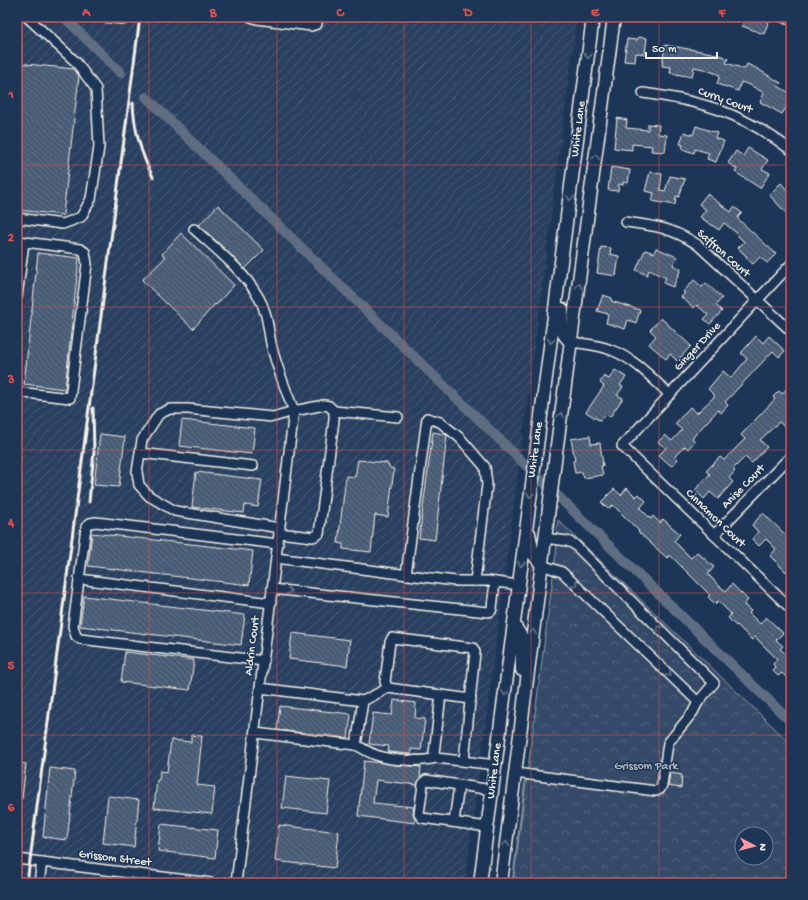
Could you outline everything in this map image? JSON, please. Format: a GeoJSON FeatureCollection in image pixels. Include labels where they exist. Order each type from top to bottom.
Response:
{"type":"FeatureCollection","features":[{"type":"Feature","properties":{"kind":"main road","name":"White Lane"},"geometry":{"type":"LineString","coordinates":[[480,883],[593,17]]}},
{"type":"Feature","properties":{"kind":"main road","name":"White Lane"},"geometry":{"type":"LineString","coordinates":[[501,883],[614,17]]}},
{"type":"Feature","properties":{"kind":"main road"},"geometry":{"type":"LineString","coordinates":[[562,256],[562,330],[563,335],[572,342]]}},
{"type":"Feature","properties":{"kind":"main road"},"geometry":{"type":"LineString","coordinates":[[528,516],[533,554],[542,565]]}},
{"type":"Feature","properties":{"kind":"main road"},"geometry":{"type":"LineString","coordinates":[[514,625],[522,638],[522,717]]}},
{"type":"Feature","properties":{"kind":"street"},"geometry":{"type":"LineString","coordinates":[[17,218],[63,224],[81,217],[91,199],[99,146],[96,89],[76,62],[27,17]]}},
{"type":"Feature","properties":{"kind":"street"},"geometry":{"type":"LineString","coordinates":[[251,17],[311,26],[317,24],[318,17]]}},
{"type":"Feature","properties":{"kind":"street","name":"Curry Court"},"geometry":{"type":"LineString","coordinates":[[643,94],[688,100],[728,113],[753,124],[791,150]]}},
{"type":"Feature","properties":{"kind":"street","name":"Saffron Court"},"geometry":{"type":"LineString","coordinates":[[626,222],[657,226],[685,236],[698,245],[791,331]]}},
{"type":"Feature","properties":{"kind":"street"},"geometry":{"type":"LineString","coordinates":[[194,229],[241,273],[259,298],[266,314],[272,348],[294,411]]}},
{"type":"Feature","properties":{"kind":"street"},"geometry":{"type":"LineString","coordinates":[[17,297],[21,242],[80,249],[85,252],[87,264],[70,398],[17,392]]}},
{"type":"Feature","properties":{"kind":"street","name":"Ginger Drive"},"geometry":{"type":"LineString","coordinates":[[622,446],[791,264]]}},
{"type":"Feature","properties":{"kind":"street"},"geometry":{"type":"LineString","coordinates":[[572,342],[598,346],[624,356],[634,362],[670,395]]}},
{"type":"Feature","properties":{"kind":"street"},"geometry":{"type":"LineString","coordinates":[[334,411],[319,534],[313,537],[175,512],[149,496],[139,485],[137,472],[142,440],[159,414],[170,409],[188,409],[273,417],[294,411],[329,406],[334,411],[398,417]]}},
{"type":"Feature","properties":{"kind":"street","name":"Aldrin Court"},"geometry":{"type":"LineString","coordinates":[[236,883],[294,411]]}},
{"type":"Feature","properties":{"kind":"street"},"geometry":{"type":"LineString","coordinates":[[406,575],[427,418],[440,422],[460,438],[485,467],[487,485],[475,581]]}},
{"type":"Feature","properties":{"kind":"street","name":"Cinnamon Court"},"geometry":{"type":"LineString","coordinates":[[622,446],[791,609]]}},
{"type":"Feature","properties":{"kind":"street"},"geometry":{"type":"LineString","coordinates":[[140,453],[253,466]]}},
{"type":"Feature","properties":{"kind":"street","name":"Anise Court"},"geometry":{"type":"LineString","coordinates":[[714,535],[791,456]]}},
{"type":"Feature","properties":{"kind":"street"},"geometry":{"type":"LineString","coordinates":[[264,661],[80,639],[76,636],[73,626],[86,527],[90,524],[96,522],[278,544]]}},
{"type":"Feature","properties":{"kind":"street"},"geometry":{"type":"LineString","coordinates":[[515,774],[656,791],[660,789],[662,785],[668,743],[714,683],[574,544],[567,541],[545,538]]}},
{"type":"Feature","properties":{"kind":"street"},"geometry":{"type":"LineString","coordinates":[[276,558],[455,581],[495,582],[519,585]]}},
{"type":"Feature","properties":{"kind":"street"},"geometry":{"type":"LineString","coordinates":[[542,565],[562,572],[698,702]]}},
{"type":"Feature","properties":{"kind":"street"},"geometry":{"type":"LineString","coordinates":[[79,579],[271,603]]}},
{"type":"Feature","properties":{"kind":"street"},"geometry":{"type":"LineString","coordinates":[[272,589],[488,612],[491,611],[492,608],[495,582]]}},
{"type":"Feature","properties":{"kind":"street"},"geometry":{"type":"LineString","coordinates":[[388,688],[385,682],[390,642],[392,638],[472,648],[475,652],[464,761]]}},
{"type":"Feature","properties":{"kind":"street"},"geometry":{"type":"LineString","coordinates":[[260,688],[363,701],[388,688],[470,698]]}},
{"type":"Feature","properties":{"kind":"street"},"geometry":{"type":"LineString","coordinates":[[436,758],[434,753],[441,695]]}},
{"type":"Feature","properties":{"kind":"street"},"geometry":{"type":"LineString","coordinates":[[356,746],[363,701]]}},
{"type":"Feature","properties":{"kind":"street"},"geometry":{"type":"LineString","coordinates":[[255,733],[356,746],[381,757],[417,761],[426,761],[436,758],[496,765]]}},
{"type":"Feature","properties":{"kind":"street"},"geometry":{"type":"LineString","coordinates":[[488,827],[422,818],[419,814],[423,784],[426,780],[492,790]]}},
{"type":"Feature","properties":{"kind":"street"},"geometry":{"type":"LineString","coordinates":[[454,822],[459,785]]}},
{"type":"Feature","properties":{"kind":"street","name":"Grissom Street"},"geometry":{"type":"LineString","coordinates":[[17,859],[211,883]]}},
{"type":"Feature","properties":{"kind":"street"},"geometry":{"type":"LineString","coordinates":[[39,883],[42,862]]}},
{"type":"Feature","properties":{"kind":"shaded area"},"geometry":{"type":"Polygon","coordinates":[[[17,17],[577,17],[465,883],[17,883],[17,17]]]}},
{"type":"Feature","properties":{"kind":"green space","name":"Grissom Park"},"geometry":{"type":"Polygon","coordinates":[[[558,520],[791,744],[791,883],[513,883],[558,538],[556,538],[558,520]]]}},
{"type":"Feature","properties":{"kind":"green space"},"geometry":{"type":"Polygon","coordinates":[[[525,779],[531,779],[517,883],[512,883],[525,779]]]}},
{"type":"Feature","properties":{"kind":"building"},"geometry":{"type":"Polygon","coordinates":[[[99,17],[127,17],[126,25],[98,22],[99,17]]]}},
{"type":"Feature","properties":{"kind":"building"},"geometry":{"type":"Polygon","coordinates":[[[746,17],[791,17],[791,26],[770,18],[764,34],[742,26],[746,17]]]}},
{"type":"Feature","properties":{"kind":"building"},"geometry":{"type":"Polygon","coordinates":[[[638,37],[647,38],[645,54],[636,53],[635,62],[624,61],[627,39],[637,40],[638,37]]]}},
{"type":"Feature","properties":{"kind":"building"},"geometry":{"type":"Polygon","coordinates":[[[665,45],[712,53],[728,58],[726,63],[745,69],[747,64],[756,68],[781,83],[778,86],[791,94],[791,109],[787,106],[782,114],[760,102],[764,93],[741,82],[738,91],[717,84],[720,75],[704,69],[694,67],[692,77],[670,73],[671,67],[662,66],[665,45]]]}},
{"type":"Feature","properties":{"kind":"building"},"geometry":{"type":"Polygon","coordinates":[[[17,63],[74,69],[79,76],[63,215],[17,210],[17,63]]]}},
{"type":"Feature","properties":{"kind":"building"},"geometry":{"type":"Polygon","coordinates":[[[617,118],[627,120],[626,128],[648,130],[648,124],[659,125],[658,134],[667,135],[665,152],[651,151],[652,146],[632,144],[632,150],[614,148],[617,118]]]}},
{"type":"Feature","properties":{"kind":"building"},"geometry":{"type":"Polygon","coordinates":[[[696,126],[717,133],[715,138],[724,141],[716,162],[707,159],[709,153],[695,149],[694,153],[682,149],[683,145],[680,144],[684,132],[693,135],[696,126]]]}},
{"type":"Feature","properties":{"kind":"building"},"geometry":{"type":"Polygon","coordinates":[[[748,148],[768,160],[762,169],[770,173],[760,188],[735,172],[737,169],[728,163],[736,151],[743,156],[748,148]]]}},
{"type":"Feature","properties":{"kind":"building"},"geometry":{"type":"Polygon","coordinates":[[[611,167],[630,170],[628,183],[623,182],[623,185],[619,184],[618,191],[608,190],[611,167]]]}},
{"type":"Feature","properties":{"kind":"building"},"geometry":{"type":"Polygon","coordinates":[[[650,172],[662,174],[660,190],[665,191],[670,176],[685,179],[679,197],[676,196],[675,205],[652,201],[654,193],[645,191],[650,172]]]}},
{"type":"Feature","properties":{"kind":"building"},"geometry":{"type":"Polygon","coordinates":[[[781,183],[787,190],[791,187],[791,218],[769,195],[781,183]]]}},
{"type":"Feature","properties":{"kind":"building"},"geometry":{"type":"Polygon","coordinates":[[[707,194],[731,212],[734,207],[742,213],[738,219],[776,254],[767,263],[760,257],[753,264],[738,248],[744,242],[737,235],[738,234],[724,223],[719,230],[700,217],[706,210],[699,204],[707,194]]]}},
{"type":"Feature","properties":{"kind":"building"},"geometry":{"type":"Polygon","coordinates":[[[218,205],[264,250],[245,269],[199,225],[218,205]]]}},
{"type":"Feature","properties":{"kind":"building"},"geometry":{"type":"Polygon","coordinates":[[[181,233],[234,285],[193,329],[142,280],[165,258],[162,254],[181,233]]]}},
{"type":"Feature","properties":{"kind":"building"},"geometry":{"type":"Polygon","coordinates":[[[601,247],[611,248],[610,254],[619,256],[616,276],[597,273],[601,247]]]}},
{"type":"Feature","properties":{"kind":"building"},"geometry":{"type":"Polygon","coordinates":[[[656,248],[677,257],[673,265],[681,269],[673,287],[663,283],[666,278],[649,270],[647,275],[636,270],[645,250],[654,253],[656,248]]]}},
{"type":"Feature","properties":{"kind":"building"},"geometry":{"type":"Polygon","coordinates":[[[38,253],[79,258],[65,389],[24,384],[38,253]]]}},
{"type":"Feature","properties":{"kind":"building"},"geometry":{"type":"Polygon","coordinates":[[[694,280],[702,287],[706,283],[722,298],[716,305],[722,311],[710,324],[704,319],[708,315],[697,305],[694,308],[681,297],[685,293],[683,292],[694,280]]]}},
{"type":"Feature","properties":{"kind":"building"},"geometry":{"type":"Polygon","coordinates":[[[603,295],[612,298],[611,301],[640,310],[636,323],[628,320],[625,329],[606,323],[608,314],[597,311],[603,295]]]}},
{"type":"Feature","properties":{"kind":"building"},"geometry":{"type":"Polygon","coordinates":[[[661,318],[691,346],[677,361],[670,354],[666,359],[649,344],[656,336],[650,330],[661,318]]]}},
{"type":"Feature","properties":{"kind":"building"},"geometry":{"type":"Polygon","coordinates":[[[756,336],[763,343],[769,336],[785,351],[779,357],[773,351],[725,402],[728,405],[721,413],[718,410],[692,438],[695,441],[688,449],[685,446],[675,456],[678,459],[672,466],[659,455],[666,448],[658,442],[665,435],[672,441],[682,430],[675,424],[690,407],[697,413],[715,396],[708,389],[723,371],[731,378],[747,359],[741,353],[756,336]]]}},
{"type":"Feature","properties":{"kind":"building"},"geometry":{"type":"Polygon","coordinates":[[[615,370],[626,377],[620,385],[623,387],[617,395],[623,398],[610,417],[606,414],[600,420],[597,419],[586,412],[604,386],[600,383],[604,376],[609,379],[615,370]]]}},
{"type":"Feature","properties":{"kind":"building"},"geometry":{"type":"Polygon","coordinates":[[[791,384],[791,423],[786,428],[779,422],[760,440],[767,447],[752,463],[745,457],[733,469],[735,471],[729,478],[733,482],[718,499],[710,492],[704,499],[695,490],[710,474],[706,471],[720,457],[724,460],[745,439],[741,435],[775,399],[773,397],[779,391],[782,394],[791,384]]]}},
{"type":"Feature","properties":{"kind":"building"},"geometry":{"type":"Polygon","coordinates":[[[182,420],[255,428],[252,454],[179,446],[182,420]]]}},
{"type":"Feature","properties":{"kind":"building"},"geometry":{"type":"Polygon","coordinates":[[[433,432],[447,435],[435,540],[419,538],[433,432]]]}},
{"type":"Feature","properties":{"kind":"building"},"geometry":{"type":"Polygon","coordinates":[[[100,434],[125,437],[119,487],[94,485],[100,434]]]}},
{"type":"Feature","properties":{"kind":"building"},"geometry":{"type":"Polygon","coordinates":[[[590,436],[591,444],[600,443],[603,475],[584,478],[582,472],[575,473],[573,461],[575,460],[571,439],[590,436]]]}},
{"type":"Feature","properties":{"kind":"building"},"geometry":{"type":"Polygon","coordinates":[[[358,460],[387,463],[390,468],[394,469],[388,517],[375,515],[371,552],[343,549],[343,544],[338,543],[346,476],[355,477],[358,460]]]}},
{"type":"Feature","properties":{"kind":"building"},"geometry":{"type":"Polygon","coordinates":[[[196,472],[262,480],[258,507],[245,505],[244,513],[192,507],[196,472]]]}},
{"type":"Feature","properties":{"kind":"building"},"geometry":{"type":"Polygon","coordinates":[[[627,488],[636,497],[639,494],[646,501],[640,508],[651,519],[653,516],[660,523],[663,519],[680,534],[674,541],[691,558],[697,552],[714,567],[708,574],[718,585],[726,591],[732,584],[748,600],[744,605],[751,611],[749,613],[760,624],[766,617],[783,633],[776,640],[783,646],[780,649],[791,659],[791,682],[782,673],[778,676],[772,670],[775,667],[773,664],[777,659],[755,637],[752,640],[737,625],[736,626],[728,618],[731,614],[718,601],[715,604],[708,597],[710,595],[670,555],[667,558],[638,532],[639,531],[613,505],[608,509],[601,502],[614,489],[621,495],[627,488]]]}},
{"type":"Feature","properties":{"kind":"building"},"geometry":{"type":"Polygon","coordinates":[[[763,513],[791,540],[791,567],[786,572],[770,556],[776,549],[766,539],[759,546],[752,539],[758,532],[752,525],[763,513]]]}},
{"type":"Feature","properties":{"kind":"building"},"geometry":{"type":"Polygon","coordinates":[[[92,533],[253,551],[249,585],[88,566],[92,533]]]}},
{"type":"Feature","properties":{"kind":"building"},"geometry":{"type":"Polygon","coordinates":[[[84,596],[245,615],[241,645],[80,626],[84,596]]]}},
{"type":"Feature","properties":{"kind":"building"},"geometry":{"type":"Polygon","coordinates":[[[292,633],[350,640],[347,666],[289,659],[292,633]]]}},
{"type":"Feature","properties":{"kind":"building"},"geometry":{"type":"Polygon","coordinates":[[[125,652],[194,660],[190,690],[121,682],[125,652]]]}},
{"type":"Feature","properties":{"kind":"building"},"geometry":{"type":"Polygon","coordinates":[[[394,700],[416,703],[415,718],[425,719],[421,750],[411,749],[411,754],[388,752],[389,746],[369,744],[373,713],[392,715],[394,700]]]}},
{"type":"Feature","properties":{"kind":"building"},"geometry":{"type":"Polygon","coordinates":[[[280,706],[351,714],[348,738],[277,730],[280,706]]]}},
{"type":"Feature","properties":{"kind":"building"},"geometry":{"type":"Polygon","coordinates":[[[191,735],[202,736],[197,785],[215,787],[212,814],[154,808],[157,780],[159,780],[160,771],[167,772],[171,740],[191,742],[191,735]]]}},
{"type":"Feature","properties":{"kind":"building"},"geometry":{"type":"Polygon","coordinates":[[[364,761],[421,767],[420,779],[417,785],[376,780],[373,803],[414,807],[413,813],[415,823],[358,816],[364,761]]]}},
{"type":"Feature","properties":{"kind":"building"},"geometry":{"type":"Polygon","coordinates":[[[17,763],[26,764],[22,799],[17,799],[17,763]]]}},
{"type":"Feature","properties":{"kind":"building"},"geometry":{"type":"Polygon","coordinates":[[[50,768],[75,771],[67,840],[43,837],[50,768]]]}},
{"type":"Feature","properties":{"kind":"building"},"geometry":{"type":"Polygon","coordinates":[[[670,773],[682,775],[681,788],[668,786],[670,773]]]}},
{"type":"Feature","properties":{"kind":"building"},"geometry":{"type":"Polygon","coordinates":[[[286,776],[330,781],[326,813],[282,808],[286,776]]]}},
{"type":"Feature","properties":{"kind":"building"},"geometry":{"type":"Polygon","coordinates":[[[108,796],[139,800],[134,847],[103,843],[108,796]]]}},
{"type":"Feature","properties":{"kind":"building"},"geometry":{"type":"Polygon","coordinates":[[[161,824],[218,830],[215,858],[158,851],[161,824]]]}},
{"type":"Feature","properties":{"kind":"building"},"geometry":{"type":"Polygon","coordinates":[[[279,825],[339,832],[335,868],[275,861],[279,825]]]}},
{"type":"Feature","properties":{"kind":"waterway"},"geometry":{"type":"LineString","coordinates":[[64,17],[121,73]]}},
{"type":"Feature","properties":{"kind":"waterway"},"geometry":{"type":"LineString","coordinates":[[146,97],[791,722]]}},
{"type":"Feature","properties":{"kind":"railway"},"geometry":{"type":"LineString","coordinates":[[27,883],[140,17]]}},
{"type":"Feature","properties":{"kind":"railway"},"geometry":{"type":"LineString","coordinates":[[133,103],[139,141],[153,177]]}},
{"type":"Feature","properties":{"kind":"railway"},"geometry":{"type":"LineString","coordinates":[[89,502],[94,452],[93,408]]}}]}
